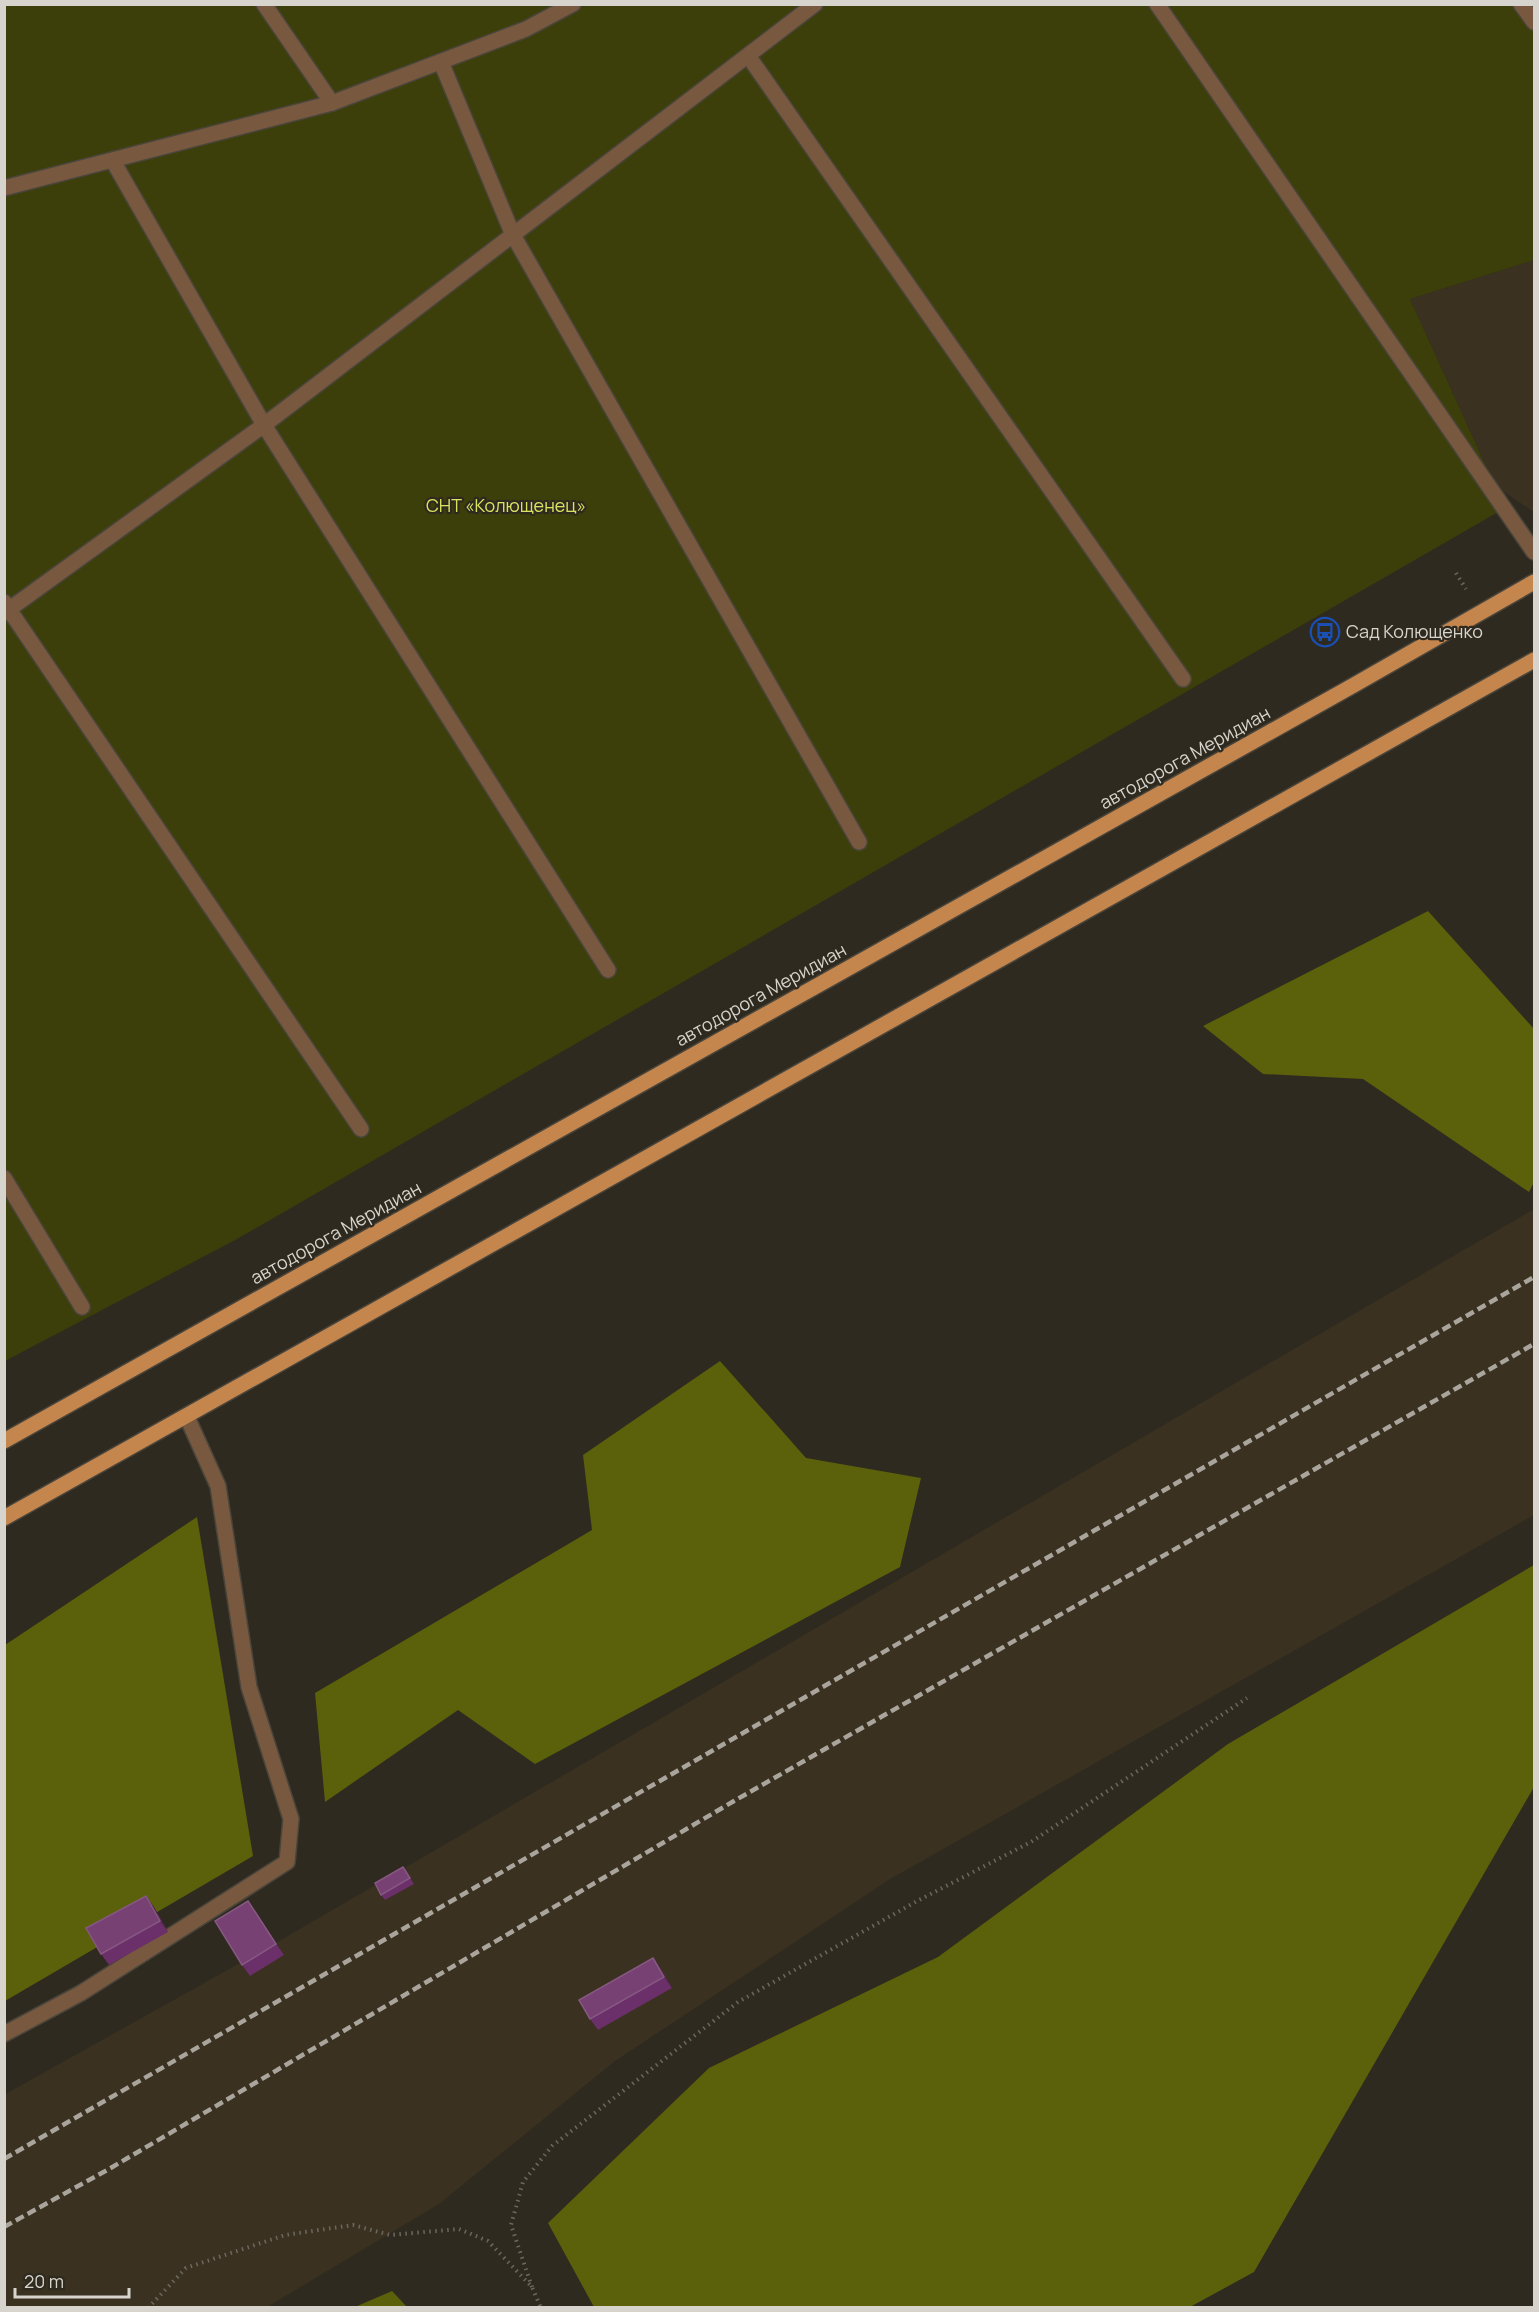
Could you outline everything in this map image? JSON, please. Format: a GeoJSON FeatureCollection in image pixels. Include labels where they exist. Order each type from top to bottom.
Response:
{"type":"FeatureCollection","features":[{"type":"Feature","properties":{"kind":"main road","name":"автодорога Меридиан"},"geometry":{"type":"LineString","coordinates":[[4,1441],[1534,582]]}},
{"type":"Feature","properties":{"kind":"main road"},"geometry":{"type":"LineString","coordinates":[[4,1518],[1534,660]]}},
{"type":"Feature","properties":{"kind":"street"},"geometry":{"type":"LineString","coordinates":[[264,4],[332,103]]}},
{"type":"Feature","properties":{"kind":"street"},"geometry":{"type":"LineString","coordinates":[[4,188],[332,103],[526,29],[573,4]]}},
{"type":"Feature","properties":{"kind":"street"},"geometry":{"type":"LineString","coordinates":[[361,1129],[6,608],[264,425],[749,57],[815,4]]}},
{"type":"Feature","properties":{"kind":"street"},"geometry":{"type":"LineString","coordinates":[[1157,4],[1534,552]]}},
{"type":"Feature","properties":{"kind":"street"},"geometry":{"type":"LineString","coordinates":[[1521,4],[1534,22]]}},
{"type":"Feature","properties":{"kind":"street"},"geometry":{"type":"LineString","coordinates":[[749,57],[1183,679]]}},
{"type":"Feature","properties":{"kind":"street"},"geometry":{"type":"LineString","coordinates":[[441,62],[513,236],[859,842]]}},
{"type":"Feature","properties":{"kind":"street"},"geometry":{"type":"LineString","coordinates":[[113,161],[264,425],[608,970]]}},
{"type":"Feature","properties":{"kind":"street"},"geometry":{"type":"LineString","coordinates":[[4,1178],[82,1307]]}},
{"type":"Feature","properties":{"kind":"street"},"geometry":{"type":"LineString","coordinates":[[4,2034],[81,1994],[287,1862],[291,1819],[249,1687],[218,1486],[187,1417]]}},
{"type":"Feature","properties":{"kind":"path"},"geometry":{"type":"LineString","coordinates":[[541,2307],[511,2225],[523,2182],[552,2146],[738,2002],[920,1900],[1031,1842],[1247,1698]]}},
{"type":"Feature","properties":{"kind":"path"},"geometry":{"type":"LineString","coordinates":[[148,2307],[186,2268],[285,2235],[353,2225],[390,2235],[459,2229],[488,2241],[532,2287]]}},
{"type":"Feature","properties":{"kind":"shaded area"},"geometry":{"type":"Polygon","coordinates":[[[1534,260],[1534,512],[1495,486],[1410,299],[1534,260]]]}},
{"type":"Feature","properties":{"kind":"shaded area"},"geometry":{"type":"Polygon","coordinates":[[[1428,911],[1534,1029],[1534,1182],[1529,1192],[1363,1079],[1263,1074],[1203,1026],[1428,911]]]}},
{"type":"Feature","properties":{"kind":"shaded area"},"geometry":{"type":"Polygon","coordinates":[[[1534,1209],[1534,1515],[890,1879],[615,2061],[439,2204],[267,2307],[5,2307],[4,2095],[281,1940],[1534,1209]]]}},
{"type":"Feature","properties":{"kind":"shaded area"},"geometry":{"type":"Polygon","coordinates":[[[720,1361],[806,1458],[921,1478],[900,1567],[535,1764],[458,1710],[325,1802],[315,1693],[592,1530],[583,1455],[720,1361]]]}},
{"type":"Feature","properties":{"kind":"shaded area"},"geometry":{"type":"Polygon","coordinates":[[[197,1517],[253,1856],[5,2001],[5,1645],[197,1517]]]}},
{"type":"Feature","properties":{"kind":"shaded area"},"geometry":{"type":"Polygon","coordinates":[[[1534,1565],[1534,1787],[1254,2272],[1190,2307],[594,2307],[548,2223],[709,2068],[938,1957],[1228,1744],[1534,1565]]]}},
{"type":"Feature","properties":{"kind":"shaded area"},"geometry":{"type":"Polygon","coordinates":[[[392,2291],[407,2307],[355,2307],[392,2291]]]}},
{"type":"Feature","properties":{"kind":"green space","name":"СНТ «Колющенец»"},"geometry":{"type":"Polygon","coordinates":[[[5,5],[1534,5],[1534,260],[1410,299],[1505,508],[237,1239],[5,1361],[5,5]]]}},
{"type":"Feature","properties":{"kind":"building"},"geometry":{"type":"Polygon","coordinates":[[[403,1867],[410,1878],[381,1895],[375,1883],[403,1867]]]}},
{"type":"Feature","properties":{"kind":"building"},"geometry":{"type":"Polygon","coordinates":[[[146,1896],[160,1921],[101,1954],[86,1928],[146,1896]]]}},
{"type":"Feature","properties":{"kind":"building"},"geometry":{"type":"Polygon","coordinates":[[[248,1901],[276,1944],[242,1965],[215,1921],[248,1901]]]}},
{"type":"Feature","properties":{"kind":"building"},"geometry":{"type":"Polygon","coordinates":[[[653,1958],[664,1977],[590,2019],[579,2000],[653,1958]]]}},
{"type":"Feature","properties":{"kind":"railway"},"geometry":{"type":"LineString","coordinates":[[4,2159],[1534,1277]]}},
{"type":"Feature","properties":{"kind":"railway"},"geometry":{"type":"LineString","coordinates":[[4,2227],[109,2169],[734,1801],[1534,1344]]}},
{"type":"Feature","properties":{"kind":"place","name":"Сад Колющенко"},"geometry":{"type":"Point","coordinates":[1325,632]}}]}
